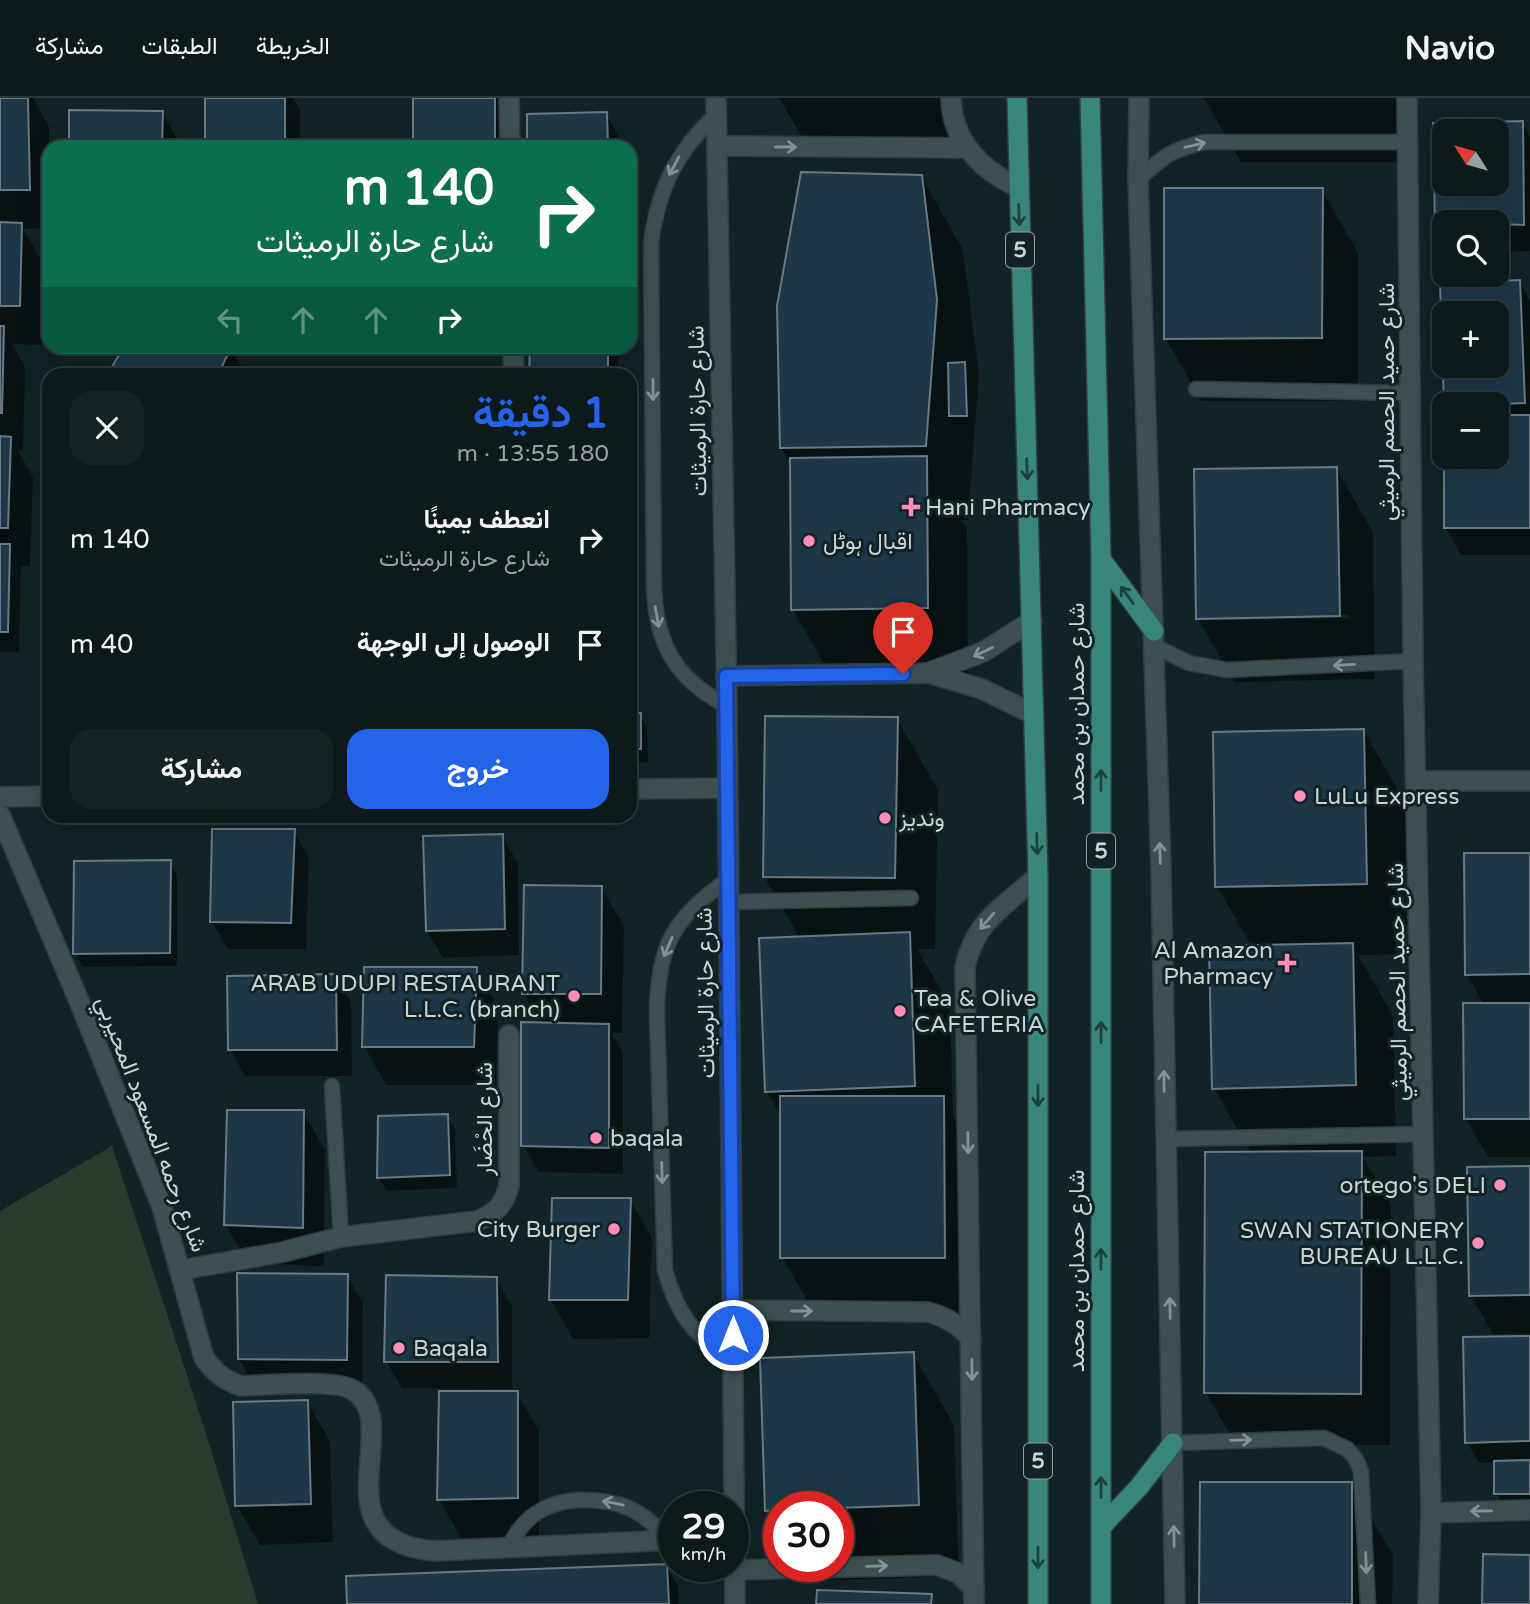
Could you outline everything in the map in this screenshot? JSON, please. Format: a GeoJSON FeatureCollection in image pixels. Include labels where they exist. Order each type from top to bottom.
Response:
{"type":"FeatureCollection","features":[{"type":"Feature","properties":{"kind":"main road","name":"شارع حمدان بن محمد"},"geometry":{"type":"LineString","coordinates":[[1017,98],[1038,876],[1038,1604]]}},
{"type":"Feature","properties":{"kind":"main road","name":"شارع حمدان بن محمد"},"geometry":{"type":"LineString","coordinates":[[1090,98],[1101,559],[1101,1604]]}},
{"type":"Feature","properties":{"kind":"main road"},"geometry":{"type":"LineString","coordinates":[[1101,559],[1154,639]]}},
{"type":"Feature","properties":{"kind":"main road"},"geometry":{"type":"LineString","coordinates":[[1101,1527],[1139,1486],[1173,1443]]}},
{"type":"Feature","properties":{"kind":"street"},"geometry":{"type":"LineString","coordinates":[[509,98],[510,140]]}},
{"type":"Feature","properties":{"kind":"street"},"geometry":{"type":"LineString","coordinates":[[951,98],[957,128],[967,148],[981,165],[998,178],[1018,187]]}},
{"type":"Feature","properties":{"kind":"street"},"geometry":{"type":"LineString","coordinates":[[1139,98],[1138,180],[1154,639],[1175,1604]]}},
{"type":"Feature","properties":{"kind":"street","name":"شارع حميد الحصم الرميثي"},"geometry":{"type":"LineString","coordinates":[[1407,98],[1413,662],[1431,1513],[1428,1604]]}},
{"type":"Feature","properties":{"kind":"street","name":"شارع حارة الرميثات"},"geometry":{"type":"LineString","coordinates":[[716,106],[727,706],[734,1491]]}},
{"type":"Feature","properties":{"kind":"street"},"geometry":{"type":"LineString","coordinates":[[718,146],[967,148]]}},
{"type":"Feature","properties":{"kind":"street"},"geometry":{"type":"LineString","coordinates":[[928,673],[983,652],[1032,621]]}},
{"type":"Feature","properties":{"kind":"street"},"geometry":{"type":"LineString","coordinates":[[726,676],[928,673],[982,689],[1032,714]]}},
{"type":"Feature","properties":{"kind":"street"},"geometry":{"type":"LineString","coordinates":[[1417,781],[1530,781]]}},
{"type":"Feature","properties":{"kind":"street"},"geometry":{"type":"LineString","coordinates":[[637,789],[727,788]]}},
{"type":"Feature","properties":{"kind":"street"},"geometry":{"type":"LineString","coordinates":[[0,797],[42,796]]}},
{"type":"Feature","properties":{"kind":"street","name":"شارع رحمه المسعود المحيربي"},"geometry":{"type":"LineString","coordinates":[[0,815],[77,996],[162,1208],[204,1358],[213,1371],[226,1381],[241,1386],[343,1385],[360,1395],[370,1413],[369,1499],[374,1517],[385,1532],[400,1544],[418,1550],[508,1549],[658,1541]]}},
{"type":"Feature","properties":{"kind":"street"},"geometry":{"type":"LineString","coordinates":[[974,1597],[965,967],[969,950],[987,919],[1038,876]]}},
{"type":"Feature","properties":{"kind":"street","name":"شارع الحْضَار"},"geometry":{"type":"LineString","coordinates":[[181,1270],[283,1252],[341,1237],[477,1220],[488,1216],[498,1208],[509,1186],[509,1035]]}},
{"type":"Feature","properties":{"kind":"street"},"geometry":{"type":"LineString","coordinates":[[733,1310],[928,1312],[948,1319],[971,1339]]}},
{"type":"Feature","properties":{"kind":"street"},"geometry":{"type":"LineString","coordinates":[[1431,1513],[1530,1510]]}},
{"type":"Feature","properties":{"kind":"street"},"geometry":{"type":"LineString","coordinates":[[749,1570],[937,1565],[958,1573],[974,1597]]}},
{"type":"Feature","properties":{"kind":"street","name":"شارع حارة الرميثات"},"geometry":{"type":"LineString","coordinates":[[735,1582],[735,1604]]}},
{"type":"Feature","properties":{"kind":"lane"},"geometry":{"type":"LineString","coordinates":[[716,106],[673,167],[664,185],[655,213],[651,242],[654,588],[655,613],[671,659],[705,694],[727,706]]}},
{"type":"Feature","properties":{"kind":"lane"},"geometry":{"type":"LineString","coordinates":[[1138,180],[1164,156],[1177,149],[1204,142],[1408,142]]}},
{"type":"Feature","properties":{"kind":"lane"},"geometry":{"type":"LineString","coordinates":[[1196,389],[1410,393]]}},
{"type":"Feature","properties":{"kind":"lane"},"geometry":{"type":"LineString","coordinates":[[1154,639],[1189,663],[1227,670],[1413,662]]}},
{"type":"Feature","properties":{"kind":"lane"},"geometry":{"type":"LineString","coordinates":[[728,880],[701,898],[680,922],[665,950],[657,982],[657,1014],[665,1270],[671,1293],[681,1314],[713,1348],[733,1359]]}},
{"type":"Feature","properties":{"kind":"lane"},"geometry":{"type":"LineString","coordinates":[[728,902],[911,898]]}},
{"type":"Feature","properties":{"kind":"lane"},"geometry":{"type":"LineString","coordinates":[[332,1086],[341,1237]]}},
{"type":"Feature","properties":{"kind":"lane","name":"شارع حميد الحصم الرميثي"},"geometry":{"type":"LineString","coordinates":[[1166,1139],[1424,1134]]}},
{"type":"Feature","properties":{"kind":"lane"},"geometry":{"type":"LineString","coordinates":[[1173,1443],[1324,1438],[1347,1449],[1356,1459],[1361,1471],[1370,1603]]}},
{"type":"Feature","properties":{"kind":"lane"},"geometry":{"type":"LineString","coordinates":[[508,1549],[523,1523],[547,1506],[562,1501],[606,1500],[621,1504],[648,1518],[658,1528]]}},
{"type":"Feature","properties":{"kind":"green space"},"geometry":{"type":"Polygon","coordinates":[[[112,1146],[204,1427],[258,1604],[0,1604],[0,1211],[112,1146]]]}},
{"type":"Feature","properties":{"kind":"building"},"geometry":{"type":"Polygon","coordinates":[[[0,98],[28,98],[30,190],[0,190],[0,98]]]}},
{"type":"Feature","properties":{"kind":"building"},"geometry":{"type":"Polygon","coordinates":[[[205,98],[285,98],[285,140],[205,140],[205,98]]]}},
{"type":"Feature","properties":{"kind":"building"},"geometry":{"type":"Polygon","coordinates":[[[413,98],[495,98],[495,140],[413,140],[413,98]]]}},
{"type":"Feature","properties":{"kind":"building"},"geometry":{"type":"Polygon","coordinates":[[[69,110],[163,111],[162,140],[69,140],[69,110]]]}},
{"type":"Feature","properties":{"kind":"building"},"geometry":{"type":"Polygon","coordinates":[[[607,112],[608,140],[527,140],[527,114],[607,112]]]}},
{"type":"Feature","properties":{"kind":"building"},"geometry":{"type":"Polygon","coordinates":[[[1509,121],[1523,121],[1524,225],[1509,224],[1509,210],[1435,210],[1434,196],[1509,196],[1509,121]]]}},
{"type":"Feature","properties":{"kind":"building"},"geometry":{"type":"Polygon","coordinates":[[[801,172],[922,175],[937,300],[926,446],[780,448],[777,306],[801,172]]]}},
{"type":"Feature","properties":{"kind":"building"},"geometry":{"type":"Polygon","coordinates":[[[1164,188],[1323,188],[1322,338],[1164,339],[1164,188]]]}},
{"type":"Feature","properties":{"kind":"building"},"geometry":{"type":"Polygon","coordinates":[[[0,222],[22,223],[20,306],[0,306],[0,222]]]}},
{"type":"Feature","properties":{"kind":"building"},"geometry":{"type":"Polygon","coordinates":[[[1509,280],[1520,280],[1525,403],[1509,404],[1509,392],[1444,392],[1443,378],[1509,378],[1509,301],[1441,301],[1440,287],[1509,287],[1509,280]]]}},
{"type":"Feature","properties":{"kind":"building"},"geometry":{"type":"Polygon","coordinates":[[[0,326],[4,326],[2,413],[0,413],[0,326]]]}},
{"type":"Feature","properties":{"kind":"building"},"geometry":{"type":"Polygon","coordinates":[[[119,354],[228,354],[222,366],[226,368],[111,368],[119,354]]]}},
{"type":"Feature","properties":{"kind":"building"},"geometry":{"type":"Polygon","coordinates":[[[530,354],[608,354],[608,366],[605,368],[529,368],[530,354]]]}},
{"type":"Feature","properties":{"kind":"building"},"geometry":{"type":"Polygon","coordinates":[[[965,362],[967,416],[949,416],[948,363],[965,362]]]}},
{"type":"Feature","properties":{"kind":"building"},"geometry":{"type":"Polygon","coordinates":[[[1509,415],[1530,415],[1530,528],[1444,528],[1444,469],[1509,469],[1509,415]]]}},
{"type":"Feature","properties":{"kind":"building"},"geometry":{"type":"Polygon","coordinates":[[[0,436],[11,437],[8,528],[0,528],[0,436]]]}},
{"type":"Feature","properties":{"kind":"building"},"geometry":{"type":"Polygon","coordinates":[[[927,456],[928,608],[791,610],[790,458],[927,456]]]}},
{"type":"Feature","properties":{"kind":"building"},"geometry":{"type":"Polygon","coordinates":[[[1337,467],[1340,616],[1196,619],[1194,469],[1337,467]]]}},
{"type":"Feature","properties":{"kind":"building"},"geometry":{"type":"Polygon","coordinates":[[[0,544],[10,544],[8,632],[0,632],[0,544]]]}},
{"type":"Feature","properties":{"kind":"building"},"geometry":{"type":"Polygon","coordinates":[[[637,713],[641,713],[641,749],[637,749],[637,713]]]}},
{"type":"Feature","properties":{"kind":"building"},"geometry":{"type":"Polygon","coordinates":[[[765,716],[898,717],[895,878],[763,877],[765,716]]]}},
{"type":"Feature","properties":{"kind":"building"},"geometry":{"type":"Polygon","coordinates":[[[1364,729],[1367,884],[1215,887],[1213,732],[1364,729]]]}},
{"type":"Feature","properties":{"kind":"building"},"geometry":{"type":"Polygon","coordinates":[[[212,829],[295,829],[291,923],[210,922],[212,829]]]}},
{"type":"Feature","properties":{"kind":"building"},"geometry":{"type":"Polygon","coordinates":[[[503,834],[505,929],[426,931],[423,836],[503,834]]]}},
{"type":"Feature","properties":{"kind":"building"},"geometry":{"type":"Polygon","coordinates":[[[1464,853],[1530,853],[1530,974],[1465,975],[1464,853]]]}},
{"type":"Feature","properties":{"kind":"building"},"geometry":{"type":"Polygon","coordinates":[[[171,860],[170,953],[73,954],[74,861],[171,860]]]}},
{"type":"Feature","properties":{"kind":"building"},"geometry":{"type":"Polygon","coordinates":[[[524,885],[602,886],[601,994],[522,994],[524,885]]]}},
{"type":"Feature","properties":{"kind":"building"},"geometry":{"type":"Polygon","coordinates":[[[910,932],[915,1086],[765,1092],[759,938],[910,932]]]}},
{"type":"Feature","properties":{"kind":"building"},"geometry":{"type":"Polygon","coordinates":[[[1353,943],[1356,1085],[1212,1089],[1209,946],[1353,943]]]}},
{"type":"Feature","properties":{"kind":"building"},"geometry":{"type":"Polygon","coordinates":[[[364,967],[477,967],[474,1047],[362,1047],[364,967]]]}},
{"type":"Feature","properties":{"kind":"building"},"geometry":{"type":"Polygon","coordinates":[[[336,974],[337,1050],[228,1050],[227,976],[336,974]]]}},
{"type":"Feature","properties":{"kind":"building"},"geometry":{"type":"Polygon","coordinates":[[[1463,1003],[1530,1003],[1530,1119],[1464,1119],[1463,1003]]]}},
{"type":"Feature","properties":{"kind":"building"},"geometry":{"type":"Polygon","coordinates":[[[521,1022],[609,1024],[609,1148],[521,1146],[521,1022]]]}},
{"type":"Feature","properties":{"kind":"building"},"geometry":{"type":"Polygon","coordinates":[[[780,1096],[944,1096],[945,1258],[780,1258],[780,1096]]]}},
{"type":"Feature","properties":{"kind":"building"},"geometry":{"type":"Polygon","coordinates":[[[227,1110],[304,1110],[303,1228],[224,1225],[227,1110]]]}},
{"type":"Feature","properties":{"kind":"building"},"geometry":{"type":"Polygon","coordinates":[[[448,1114],[450,1175],[377,1178],[378,1116],[448,1114]]]}},
{"type":"Feature","properties":{"kind":"building"},"geometry":{"type":"Polygon","coordinates":[[[1362,1151],[1361,1394],[1204,1393],[1205,1152],[1362,1151]]]}},
{"type":"Feature","properties":{"kind":"building"},"geometry":{"type":"Polygon","coordinates":[[[1530,1166],[1530,1295],[1469,1296],[1467,1167],[1530,1166]]]}},
{"type":"Feature","properties":{"kind":"building"},"geometry":{"type":"Polygon","coordinates":[[[552,1198],[631,1198],[628,1300],[549,1300],[552,1198]]]}},
{"type":"Feature","properties":{"kind":"building"},"geometry":{"type":"Polygon","coordinates":[[[237,1273],[348,1274],[347,1360],[238,1359],[237,1273]]]}},
{"type":"Feature","properties":{"kind":"building"},"geometry":{"type":"Polygon","coordinates":[[[386,1275],[497,1277],[498,1362],[384,1362],[386,1275]]]}},
{"type":"Feature","properties":{"kind":"building"},"geometry":{"type":"Polygon","coordinates":[[[1530,1336],[1530,1441],[1465,1443],[1463,1337],[1530,1336]]]}},
{"type":"Feature","properties":{"kind":"building"},"geometry":{"type":"Polygon","coordinates":[[[914,1352],[919,1505],[854,1507],[854,1491],[764,1491],[760,1358],[914,1352]]]}},
{"type":"Feature","properties":{"kind":"building"},"geometry":{"type":"Polygon","coordinates":[[[439,1391],[518,1391],[518,1498],[437,1500],[439,1391]]]}},
{"type":"Feature","properties":{"kind":"building"},"geometry":{"type":"Polygon","coordinates":[[[308,1400],[311,1504],[235,1506],[233,1402],[308,1400]]]}},
{"type":"Feature","properties":{"kind":"building"},"geometry":{"type":"Polygon","coordinates":[[[1530,1460],[1530,1494],[1494,1494],[1494,1461],[1530,1460]]]}},
{"type":"Feature","properties":{"kind":"building"},"geometry":{"type":"Polygon","coordinates":[[[1200,1482],[1352,1482],[1352,1604],[1199,1604],[1200,1482]]]}},
{"type":"Feature","properties":{"kind":"building"},"geometry":{"type":"Polygon","coordinates":[[[1483,1554],[1530,1555],[1530,1604],[1482,1604],[1483,1554]]]}},
{"type":"Feature","properties":{"kind":"building"},"geometry":{"type":"Polygon","coordinates":[[[658,1564],[658,1582],[668,1582],[669,1604],[347,1604],[346,1576],[658,1564]]]}},
{"type":"Feature","properties":{"kind":"building"},"geometry":{"type":"Polygon","coordinates":[[[817,1590],[932,1594],[931,1604],[816,1604],[817,1590]]]}},
{"type":"Feature","properties":{"kind":"place","name":"Hani Pharmacy"},"geometry":{"type":"Point","coordinates":[911,507]}},
{"type":"Feature","properties":{"kind":"place","name":"اقبال ہوٹل"},"geometry":{"type":"Point","coordinates":[809,541]}},
{"type":"Feature","properties":{"kind":"place","name":"LuLu Express"},"geometry":{"type":"Point","coordinates":[1300,796]}},
{"type":"Feature","properties":{"kind":"place","name":"ونديز"},"geometry":{"type":"Point","coordinates":[885,818]}},
{"type":"Feature","properties":{"kind":"place","name":"Al Amazon Pharmacy"},"geometry":{"type":"Point","coordinates":[1287,963]}},
{"type":"Feature","properties":{"kind":"place","name":"ARAB UDUPI RESTAURANT L.L.C. (branch)"},"geometry":{"type":"Point","coordinates":[574,996]}},
{"type":"Feature","properties":{"kind":"place","name":"Tea & Olive CAFETERIA"},"geometry":{"type":"Point","coordinates":[900,1011]}},
{"type":"Feature","properties":{"kind":"place","name":"baqala"},"geometry":{"type":"Point","coordinates":[596,1138]}},
{"type":"Feature","properties":{"kind":"place","name":"ortego's DELI"},"geometry":{"type":"Point","coordinates":[1500,1185]}},
{"type":"Feature","properties":{"kind":"place","name":"City Burger"},"geometry":{"type":"Point","coordinates":[614,1229]}},
{"type":"Feature","properties":{"kind":"place","name":"SWAN STATIONERY BUREAU L.L.C."},"geometry":{"type":"Point","coordinates":[1478,1243]}},
{"type":"Feature","properties":{"kind":"place","name":"Baqala"},"geometry":{"type":"Point","coordinates":[399,1348]}},
{"type":"Feature","properties":{"kind":"route"},"geometry":{"type":"LineString","coordinates":[[733,1335],[726,676],[903,674]]}}]}
